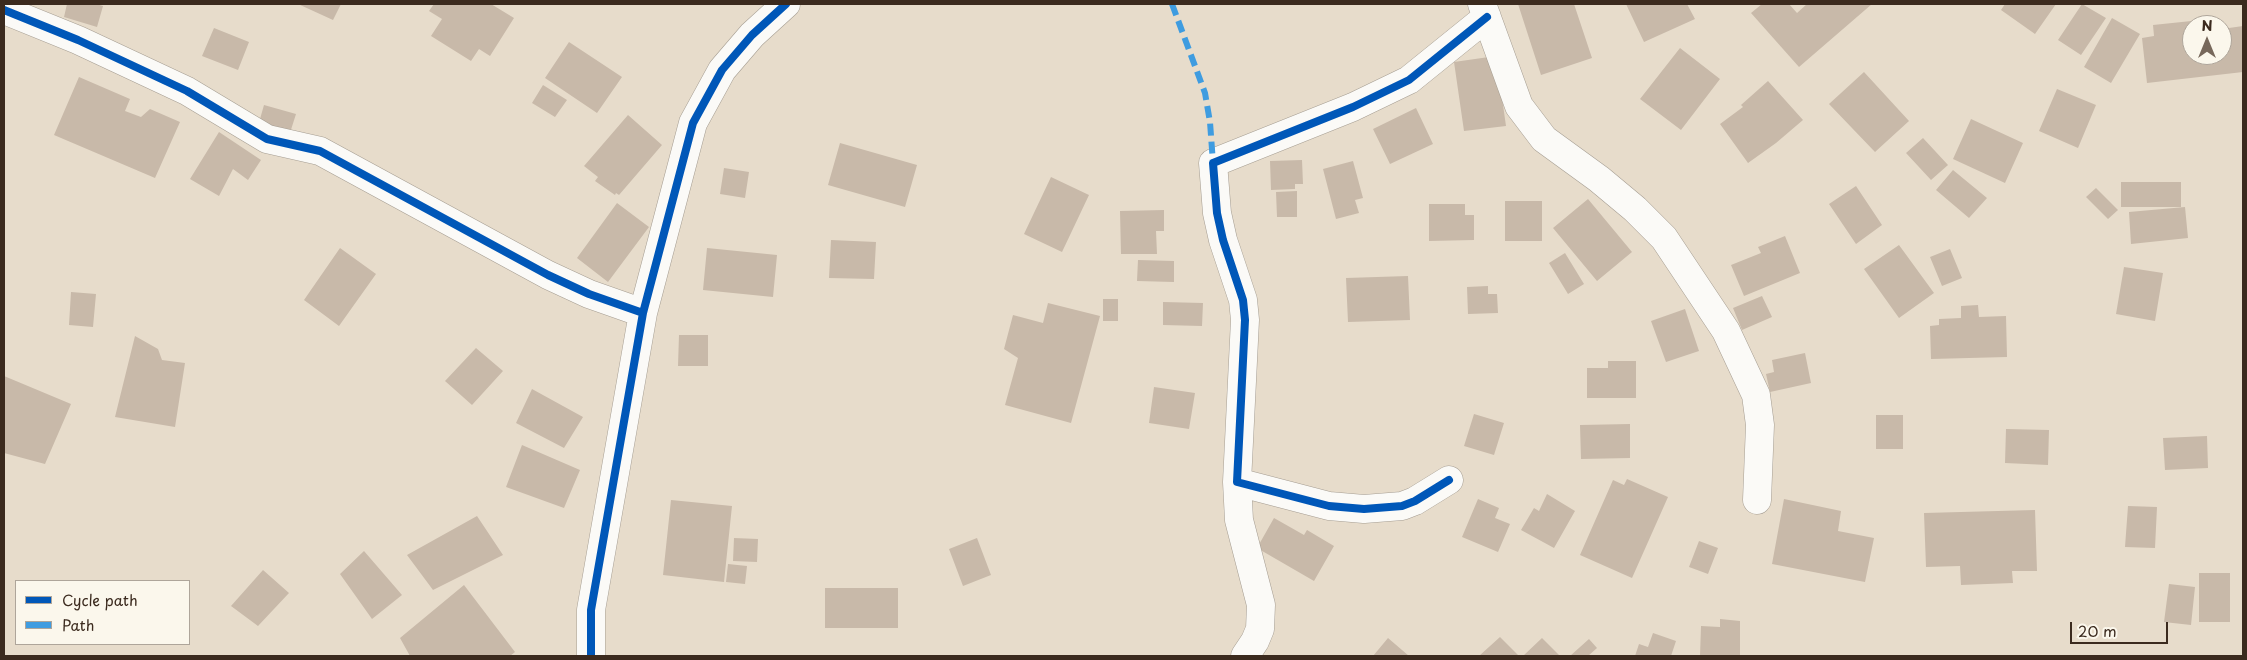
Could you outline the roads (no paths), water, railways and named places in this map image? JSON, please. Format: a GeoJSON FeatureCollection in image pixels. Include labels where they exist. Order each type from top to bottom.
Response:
{"type":"FeatureCollection","features":[{"type":"Feature","properties":{"kind":"street"},"geometry":{"type":"LineString","coordinates":[[590,656],[591,610],[643,313],[693,123],[722,70],[752,35],[786,4]]}},
{"type":"Feature","properties":{"kind":"street"},"geometry":{"type":"LineString","coordinates":[[4,10],[78,40],[187,91],[267,139],[320,151],[548,275],[588,294],[643,313]]}},
{"type":"Feature","properties":{"kind":"street"},"geometry":{"type":"LineString","coordinates":[[1245,656],[1260,629],[1261,605],[1239,520],[1237,482],[1245,320],[1243,300],[1223,240],[1217,213],[1213,163],[1353,107],[1409,80],[1484,10],[1519,106],[1544,139],[1600,179],[1635,209],[1664,238],[1726,331],[1756,395],[1760,425],[1757,500]]}},
{"type":"Feature","properties":{"kind":"street"},"geometry":{"type":"LineString","coordinates":[[1237,482],[1329,506],[1364,509],[1402,506],[1415,501],[1449,480]]}}]}
